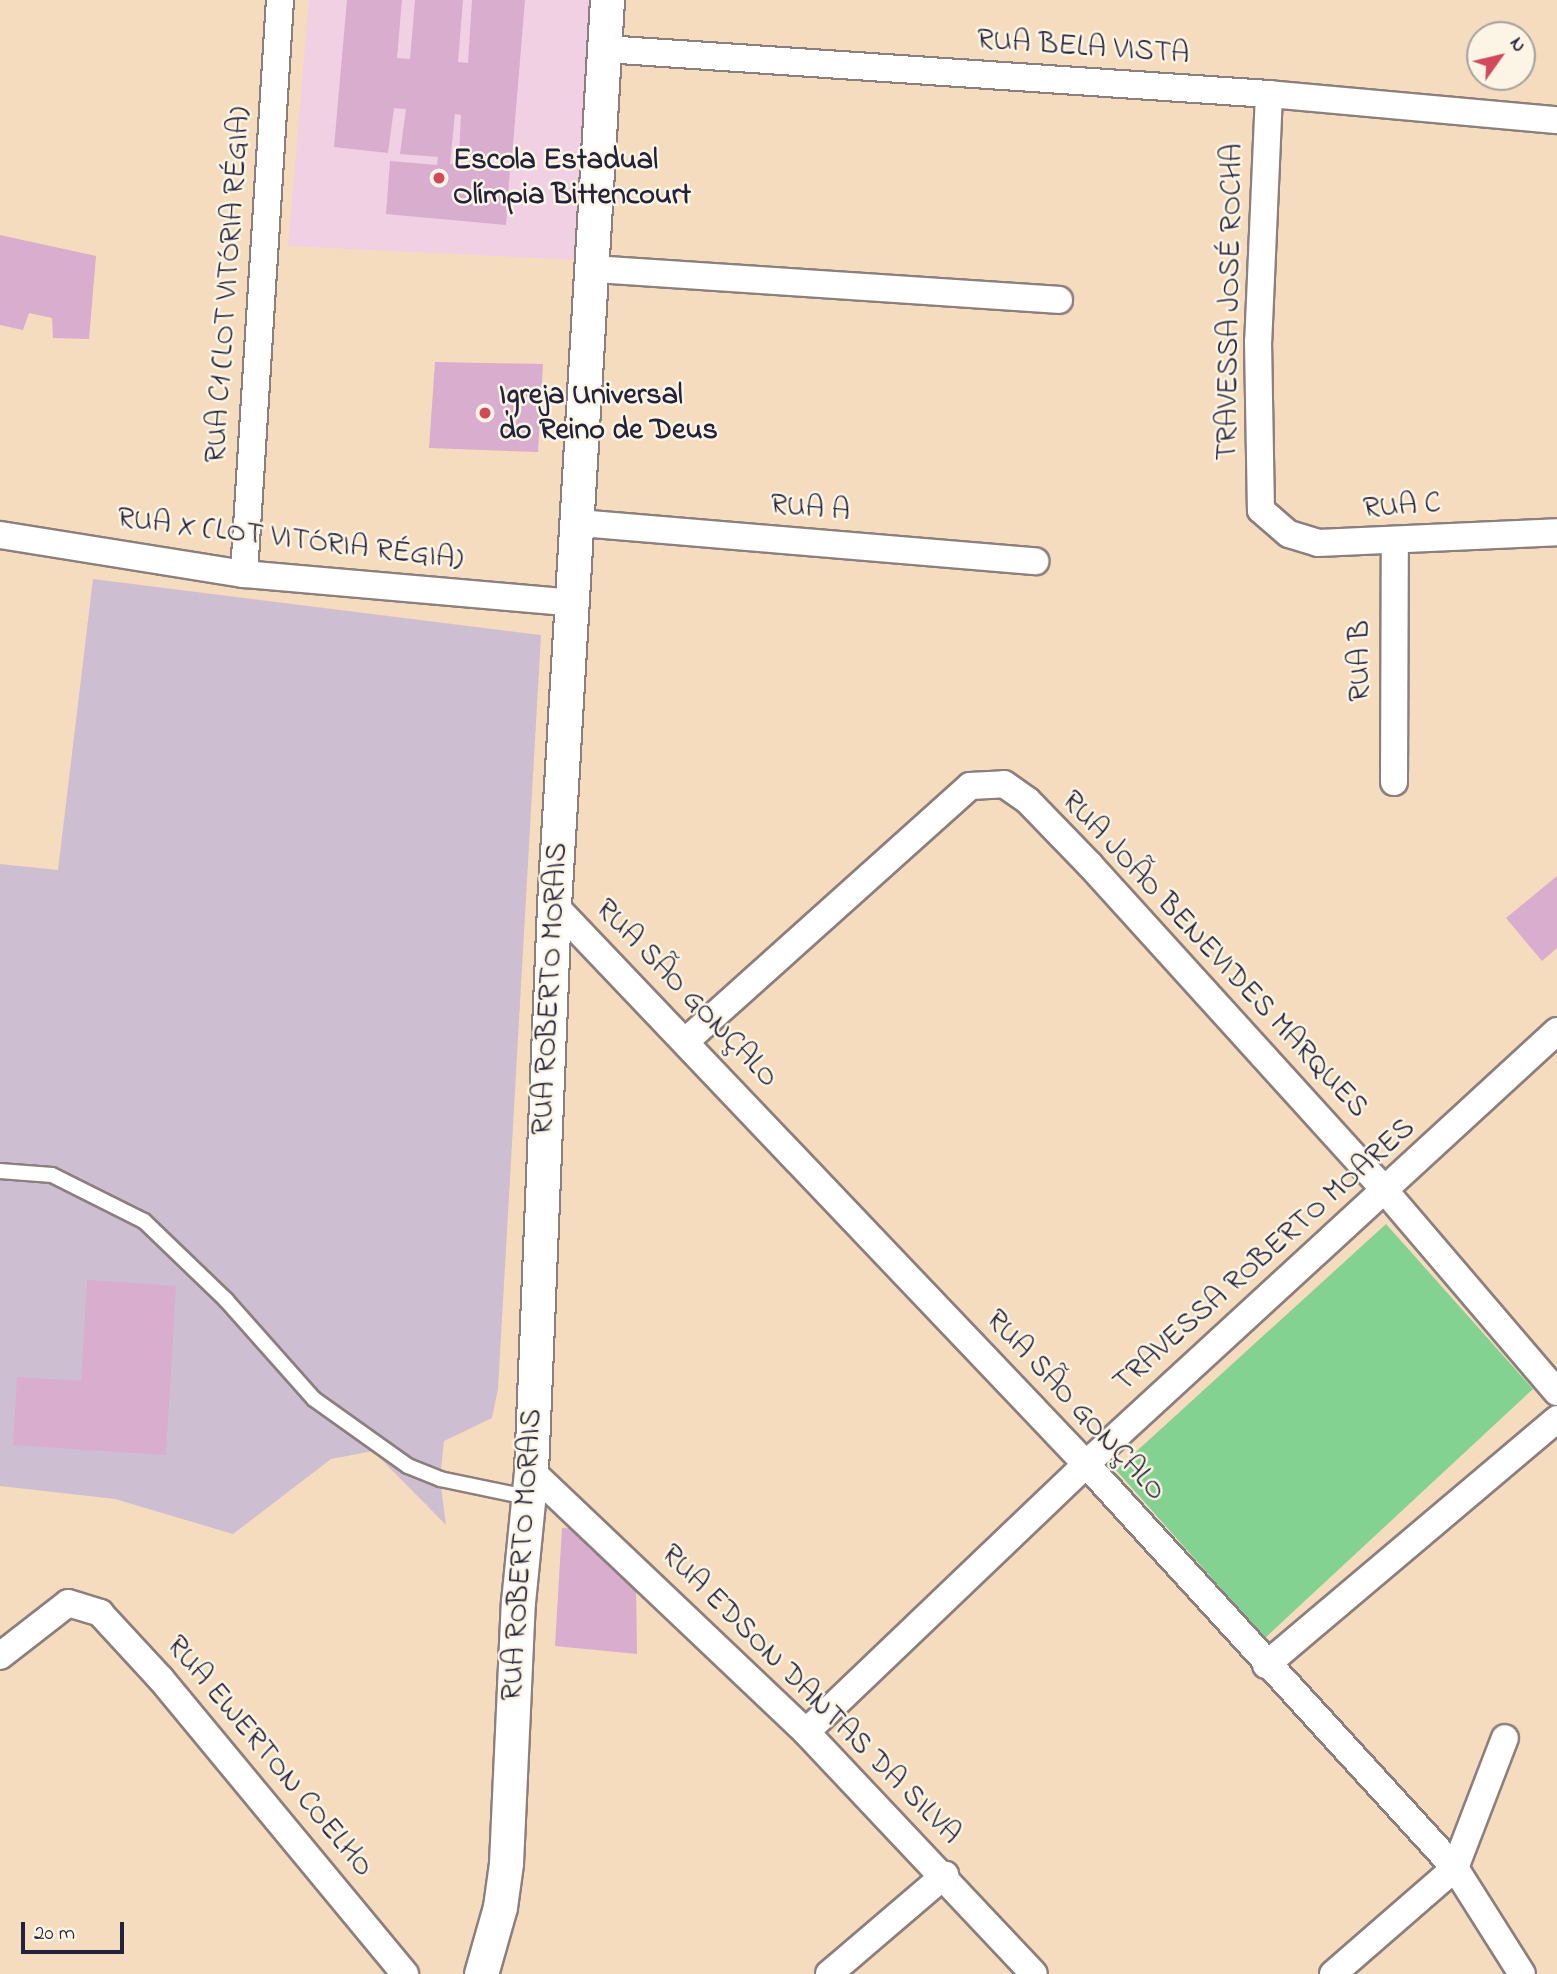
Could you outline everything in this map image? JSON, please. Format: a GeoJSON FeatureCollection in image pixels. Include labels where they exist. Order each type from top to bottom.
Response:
{"type":"FeatureCollection","features":[{"type":"Feature","properties":{"kind":"street","name":"RUA C1 (LOT VITÓRIA RÉGIA)"},"geometry":{"type":"LineString","coordinates":[[243,574],[280,0]]}},
{"type":"Feature","properties":{"kind":"street","name":"RUA ROBERTO MORAIS"},"geometry":{"type":"LineString","coordinates":[[481,1974],[500,1907],[506,1863],[529,1484],[554,905],[594,269],[607,0]]}},
{"type":"Feature","properties":{"kind":"street","name":"RUA BELA VISTA"},"geometry":{"type":"LineString","coordinates":[[605,49],[1269,94],[1557,120]]}},
{"type":"Feature","properties":{"kind":"street","name":"TRAVESSA JOSÉ ROCHA"},"geometry":{"type":"LineString","coordinates":[[1261,510],[1258,341],[1269,94]]}},
{"type":"Feature","properties":{"kind":"street"},"geometry":{"type":"LineString","coordinates":[[594,269],[1059,300]]}},
{"type":"Feature","properties":{"kind":"street","name":"RUA C"},"geometry":{"type":"LineString","coordinates":[[1261,510],[1289,534],[1318,543],[1557,532]]}},
{"type":"Feature","properties":{"kind":"street","name":"RUA A"},"geometry":{"type":"LineString","coordinates":[[579,523],[1035,561]]}},
{"type":"Feature","properties":{"kind":"street","name":"RUA X (LOT VITÓRIA RÉGIA)"},"geometry":{"type":"LineString","coordinates":[[0,535],[243,574],[573,603]]}},
{"type":"Feature","properties":{"kind":"street","name":"RUA B"},"geometry":{"type":"LineString","coordinates":[[1394,782],[1395,540]]}},
{"type":"Feature","properties":{"kind":"street","name":"RUA JOÃO BENEVIDES MARQUES"},"geometry":{"type":"LineString","coordinates":[[687,1040],[970,786],[998,783],[1028,801],[1386,1192],[1557,1392]]}},
{"type":"Feature","properties":{"kind":"street","name":"RUA SÃO GONÇALO"},"geometry":{"type":"LineString","coordinates":[[554,905],[687,1040],[1086,1464],[1266,1665],[1455,1868],[1522,1974]]}},
{"type":"Feature","properties":{"kind":"street","name":"TRAVESSA ROBERTO MOARES"},"geometry":{"type":"LineString","coordinates":[[806,1732],[1086,1464],[1386,1192],[1557,1031]]}},
{"type":"Feature","properties":{"kind":"street"},"geometry":{"type":"LineString","coordinates":[[1266,1665],[1557,1419]]}},
{"type":"Feature","properties":{"kind":"street","name":"RUA EDSON DANTAS DA SILVA"},"geometry":{"type":"LineString","coordinates":[[529,1484],[806,1732],[945,1875],[1034,1974]]}},
{"type":"Feature","properties":{"kind":"street","name":"RUA EWERTON COELHO"},"geometry":{"type":"LineString","coordinates":[[0,1656],[68,1603],[100,1613],[134,1647],[405,1974]]}},
{"type":"Feature","properties":{"kind":"street"},"geometry":{"type":"LineString","coordinates":[[1333,1974],[1455,1868],[1505,1738]]}},
{"type":"Feature","properties":{"kind":"street"},"geometry":{"type":"LineString","coordinates":[[829,1974],[945,1875]]}},
{"type":"Feature","properties":{"kind":"lane"},"geometry":{"type":"LineString","coordinates":[[0,1171],[51,1175],[144,1221],[226,1300],[314,1399],[408,1466],[440,1479],[529,1484]]}},
{"type":"Feature","properties":{"kind":"shaded area","name":"Escola Estadual Olímpia Bittencourt"},"geometry":{"type":"Polygon","coordinates":[[[309,0],[592,0],[580,260],[288,246],[309,0]]]}},
{"type":"Feature","properties":{"kind":"shaded area"},"geometry":{"type":"Polygon","coordinates":[[[93,579],[541,635],[498,1389],[492,1418],[444,1441],[440,1479],[446,1525],[373,1451],[331,1459],[233,1534],[115,1499],[0,1486],[0,864],[58,870],[93,579]]]}},
{"type":"Feature","properties":{"kind":"green space"},"geometry":{"type":"Polygon","coordinates":[[[1386,1224],[1533,1389],[1265,1638],[1116,1470],[1386,1224]]]}},
{"type":"Feature","properties":{"kind":"building"},"geometry":{"type":"Polygon","coordinates":[[[347,0],[402,0],[397,58],[410,59],[415,0],[463,0],[458,62],[468,63],[472,0],[525,0],[512,157],[459,156],[461,115],[455,114],[450,164],[510,168],[506,225],[386,214],[390,161],[437,165],[438,157],[400,154],[406,109],[394,108],[388,153],[334,147],[347,0]]]}},
{"type":"Feature","properties":{"kind":"building"},"geometry":{"type":"Polygon","coordinates":[[[0,235],[96,256],[89,339],[53,338],[52,318],[29,313],[23,330],[0,325],[0,235]]]}},
{"type":"Feature","properties":{"kind":"building","name":"Igreja Universal do Reino de Deus"},"geometry":{"type":"Polygon","coordinates":[[[435,362],[543,364],[538,452],[429,448],[435,362]]]}},
{"type":"Feature","properties":{"kind":"building"},"geometry":{"type":"Polygon","coordinates":[[[1557,876],[1557,948],[1542,961],[1506,918],[1557,876]]]}},
{"type":"Feature","properties":{"kind":"building"},"geometry":{"type":"Polygon","coordinates":[[[87,1280],[176,1286],[166,1455],[13,1445],[17,1377],[81,1381],[87,1280]]]}},
{"type":"Feature","properties":{"kind":"building"},"geometry":{"type":"Polygon","coordinates":[[[562,1528],[580,1529],[636,1585],[637,1654],[555,1646],[562,1528]]]}},
{"type":"Feature","properties":{"kind":"place","name":"Escola Estadual Olímpia Bittencourt"},"geometry":{"type":"Point","coordinates":[439,178]}},
{"type":"Feature","properties":{"kind":"place","name":"Igreja Universal do Reino de Deus"},"geometry":{"type":"Point","coordinates":[485,413]}}]}
